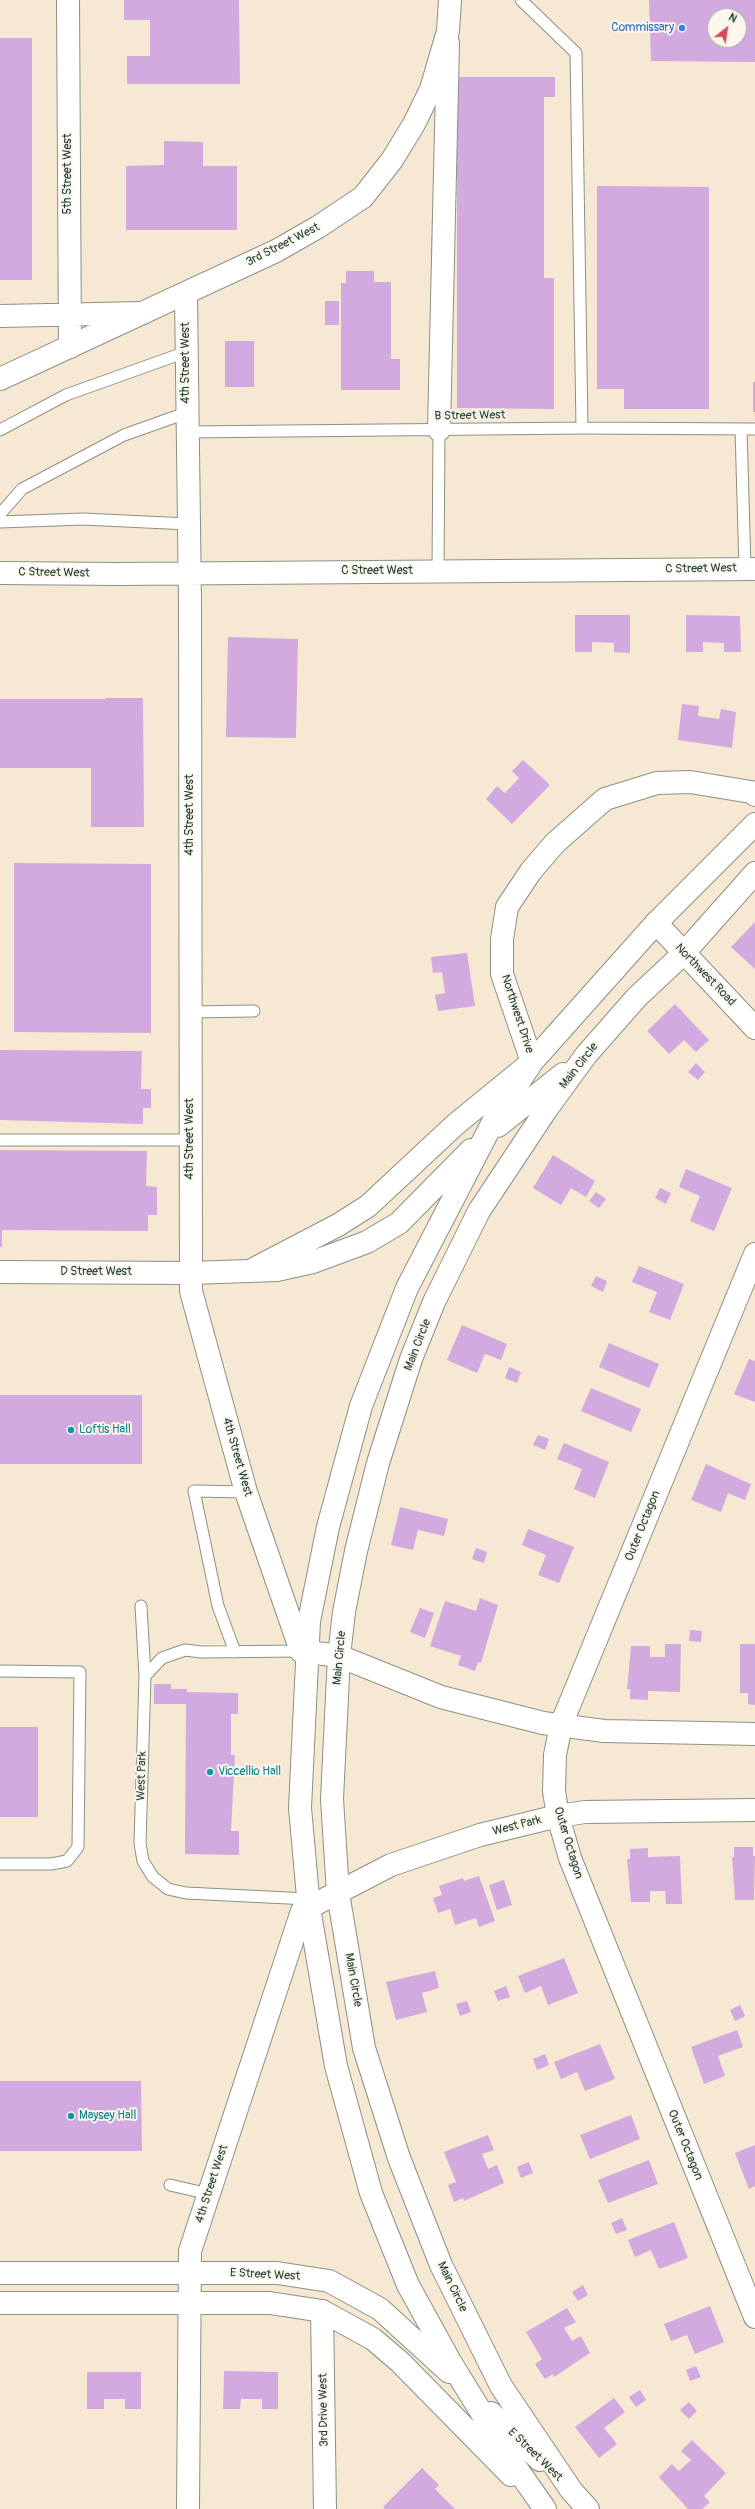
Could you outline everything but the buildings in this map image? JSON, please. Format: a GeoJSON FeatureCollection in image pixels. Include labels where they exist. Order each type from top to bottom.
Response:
{"type":"FeatureCollection","features":[{"type":"Feature","properties":{"kind":"street","name":"5th Street West"},"geometry":{"type":"LineString","coordinates":[[68,0],[68,314],[70,347]]}},
{"type":"Feature","properties":{"kind":"street","name":"3rd Street West"},"geometry":{"type":"LineString","coordinates":[[0,379],[276,251],[318,227],[363,197],[392,160],[414,124],[431,88],[448,31],[450,0]]}},
{"type":"Feature","properties":{"kind":"street"},"geometry":{"type":"LineString","coordinates":[[439,430],[448,31]]}},
{"type":"Feature","properties":{"kind":"street","name":"4th Street West"},"geometry":{"type":"LineString","coordinates":[[186,294],[186,422],[189,573],[191,1291],[246,1492],[304,1651]]}},
{"type":"Feature","properties":{"kind":"street"},"geometry":{"type":"LineString","coordinates":[[0,316],[143,313]]}},
{"type":"Feature","properties":{"kind":"street","name":"C Street West"},"geometry":{"type":"LineString","coordinates":[[0,572],[189,573],[750,569]]}},
{"type":"Feature","properties":{"kind":"street","name":"Northwest Drive"},"geometry":{"type":"LineString","coordinates":[[532,1062],[502,974],[502,939],[507,907],[531,872],[555,843],[605,799],[657,783],[690,782],[751,792],[755,795]]}},
{"type":"Feature","properties":{"kind":"street","name":"Northwest Drive"},"geometry":{"type":"LineString","coordinates":[[250,1271],[338,1225],[368,1206],[456,1124],[532,1062],[656,923],[755,824]]}},
{"type":"Feature","properties":{"kind":"street","name":"Main Circle"},"geometry":{"type":"LineString","coordinates":[[588,2509],[571,2490],[501,2386],[441,2265],[401,2165],[364,2048],[338,1893],[332,1799],[339,1656],[344,1612],[356,1551],[378,1463],[411,1359],[434,1302],[479,1211],[546,1110],[586,1055],[637,997],[684,954],[755,874]]}},
{"type":"Feature","properties":{"kind":"street","name":"Northwest Road"},"geometry":{"type":"LineString","coordinates":[[656,923],[755,1028]]}},
{"type":"Feature","properties":{"kind":"street","name":"Northwest Drive"},"geometry":{"type":"LineString","coordinates":[[191,1273],[277,1270],[313,1262],[367,1242],[399,1223],[486,1135],[586,1055]]}},
{"type":"Feature","properties":{"kind":"street"},"geometry":{"type":"LineString","coordinates":[[468,2391],[408,2285],[371,2192],[336,2066],[309,1904],[300,1808],[304,1651],[328,1527],[361,1406],[407,1288],[486,1135],[532,1062]]}},
{"type":"Feature","properties":{"kind":"street","name":"Outer Octagon"},"geometry":{"type":"LineString","coordinates":[[755,1254],[561,1725],[555,1762],[554,1790],[558,1816],[570,1858],[755,2317]]}},
{"type":"Feature","properties":{"kind":"street","name":"D Street West"},"geometry":{"type":"LineString","coordinates":[[0,1272],[191,1273]]}},
{"type":"Feature","properties":{"kind":"street"},"geometry":{"type":"LineString","coordinates":[[304,1651],[339,1656],[441,1697],[543,1723],[604,1731],[755,1734]]}},
{"type":"Feature","properties":{"kind":"street","name":"West Park"},"geometry":{"type":"LineString","coordinates":[[338,1893],[391,1865],[480,1835],[558,1816],[586,1812],[755,1810]]}},
{"type":"Feature","properties":{"kind":"street","name":"4th Street West"},"geometry":{"type":"LineString","coordinates":[[188,2509],[190,2251],[302,1911],[309,1904],[338,1893]]}},
{"type":"Feature","properties":{"kind":"street","name":"E Street West"},"geometry":{"type":"LineString","coordinates":[[0,2273],[276,2273],[329,2281],[380,2309],[571,2490]]}},
{"type":"Feature","properties":{"kind":"street","name":"E Street West"},"geometry":{"type":"LineString","coordinates":[[0,2304],[270,2303],[322,2311],[373,2339],[400,2362],[543,2506]]}},
{"type":"Feature","properties":{"kind":"street","name":"3rd Drive West"},"geometry":{"type":"LineString","coordinates":[[322,2311],[325,2509]]}},
{"type":"Feature","properties":{"kind":"street","name":"E Street West"},"geometry":{"type":"LineString","coordinates":[[468,2391],[510,2459],[543,2506]]}},
{"type":"Feature","properties":{"kind":"lane"},"geometry":{"type":"LineString","coordinates":[[521,0],[576,52],[582,428]]}},
{"type":"Feature","properties":{"kind":"lane"},"geometry":{"type":"LineString","coordinates":[[0,430],[66,395],[186,352]]}},
{"type":"Feature","properties":{"kind":"lane","name":"B Street West"},"geometry":{"type":"LineString","coordinates":[[0,514],[22,489],[124,435],[186,422],[439,430],[582,428],[755,429]]}},
{"type":"Feature","properties":{"kind":"lane"},"geometry":{"type":"LineString","coordinates":[[741,429],[750,569]]}},
{"type":"Feature","properties":{"kind":"lane"},"geometry":{"type":"LineString","coordinates":[[438,571],[439,430]]}},
{"type":"Feature","properties":{"kind":"lane"},"geometry":{"type":"LineString","coordinates":[[0,522],[84,519],[188,524]]}},
{"type":"Feature","properties":{"kind":"lane"},"geometry":{"type":"LineString","coordinates":[[190,1012],[254,1011]]}},
{"type":"Feature","properties":{"kind":"lane"},"geometry":{"type":"LineString","coordinates":[[0,1140],[190,1140]]}},
{"type":"Feature","properties":{"kind":"lane"},"geometry":{"type":"LineString","coordinates":[[235,1652],[218,1606],[194,1491],[246,1492]]}},
{"type":"Feature","properties":{"kind":"lane","name":"West Park"},"geometry":{"type":"LineString","coordinates":[[141,1606],[145,1676],[140,1843],[143,1861],[153,1878],[168,1889],[186,1893],[309,1904]]}},
{"type":"Feature","properties":{"kind":"lane"},"geometry":{"type":"LineString","coordinates":[[145,1676],[162,1658],[185,1650],[201,1652],[304,1651]]}},
{"type":"Feature","properties":{"kind":"lane"},"geometry":{"type":"LineString","coordinates":[[0,1671],[80,1672],[78,1847],[67,1860],[51,1864],[0,1864]]}},
{"type":"Feature","properties":{"kind":"lane"},"geometry":{"type":"LineString","coordinates":[[170,2185],[209,2194]]}},
{"type":"Feature","properties":{"kind":"place","name":"Commissary"},"geometry":{"type":"Point","coordinates":[682,28]}},
{"type":"Feature","properties":{"kind":"place","name":"Loftis Hall"},"geometry":{"type":"Point","coordinates":[71,1430]}},
{"type":"Feature","properties":{"kind":"place","name":"Viccellio Hall"},"geometry":{"type":"Point","coordinates":[210,1772]}},
{"type":"Feature","properties":{"kind":"place","name":"Maysey Hall"},"geometry":{"type":"Point","coordinates":[71,2116]}}]}
